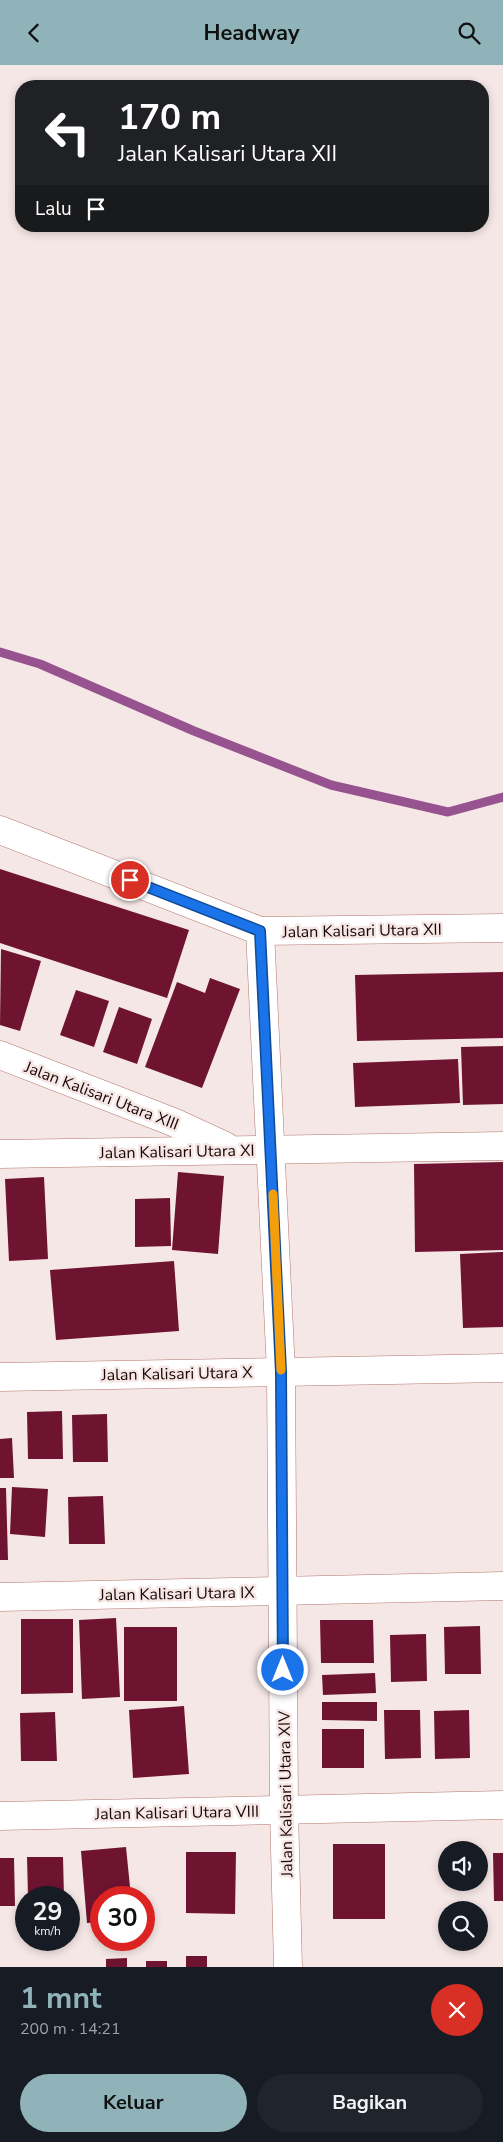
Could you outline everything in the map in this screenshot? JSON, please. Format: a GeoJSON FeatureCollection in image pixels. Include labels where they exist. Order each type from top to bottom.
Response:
{"type":"FeatureCollection","features":[{"type":"Feature","properties":{"kind":"street","name":"Jalan Kalisari Utara XII"},"geometry":{"type":"LineString","coordinates":[[0,830],[260,931],[503,928]]}},
{"type":"Feature","properties":{"kind":"street","name":"Jalan Kalisari Utara XIV"},"geometry":{"type":"LineString","coordinates":[[260,931],[281,1372],[284,1809],[288,1967]]}},
{"type":"Feature","properties":{"kind":"street","name":"Jalan Kalisari Utara XIII"},"geometry":{"type":"LineString","coordinates":[[0,1055],[173,1122],[231,1149]]}},
{"type":"Feature","properties":{"kind":"street","name":"Jalan Kalisari Utara XI"},"geometry":{"type":"LineString","coordinates":[[0,1154],[503,1146]]}},
{"type":"Feature","properties":{"kind":"street","name":"Jalan Kalisari Utara X"},"geometry":{"type":"LineString","coordinates":[[0,1377],[503,1368]]}},
{"type":"Feature","properties":{"kind":"street","name":"Jalan Kalisari Utara IX"},"geometry":{"type":"LineString","coordinates":[[0,1597],[503,1586]]}},
{"type":"Feature","properties":{"kind":"street","name":"Jalan Kalisari Utara VIII"},"geometry":{"type":"LineString","coordinates":[[0,1816],[503,1805]]}},
{"type":"Feature","properties":{"kind":"building"},"geometry":{"type":"Polygon","coordinates":[[[0,869],[189,930],[167,998],[0,943],[0,869]]]}},
{"type":"Feature","properties":{"kind":"building"},"geometry":{"type":"Polygon","coordinates":[[[1,949],[41,961],[20,1031],[0,1025],[1,949]]]}},
{"type":"Feature","properties":{"kind":"building"},"geometry":{"type":"Polygon","coordinates":[[[503,972],[503,1038],[357,1041],[355,975],[503,972]]]}},
{"type":"Feature","properties":{"kind":"building"},"geometry":{"type":"Polygon","coordinates":[[[210,978],[240,989],[202,1088],[145,1067],[177,982],[205,993],[210,978]]]}},
{"type":"Feature","properties":{"kind":"building"},"geometry":{"type":"Polygon","coordinates":[[[76,990],[109,1001],[94,1047],[60,1035],[76,990]]]}},
{"type":"Feature","properties":{"kind":"building"},"geometry":{"type":"Polygon","coordinates":[[[119,1007],[152,1019],[137,1064],[103,1052],[119,1007]]]}},
{"type":"Feature","properties":{"kind":"building"},"geometry":{"type":"Polygon","coordinates":[[[503,1046],[503,1104],[463,1105],[461,1047],[503,1046]]]}},
{"type":"Feature","properties":{"kind":"building"},"geometry":{"type":"Polygon","coordinates":[[[458,1059],[460,1103],[355,1107],[353,1063],[458,1059]]]}},
{"type":"Feature","properties":{"kind":"building"},"geometry":{"type":"Polygon","coordinates":[[[503,1162],[503,1250],[415,1252],[414,1164],[503,1162]]]}},
{"type":"Feature","properties":{"kind":"building"},"geometry":{"type":"Polygon","coordinates":[[[178,1172],[224,1176],[218,1254],[172,1250],[178,1172]]]}},
{"type":"Feature","properties":{"kind":"building"},"geometry":{"type":"Polygon","coordinates":[[[44,1177],[48,1259],[9,1261],[5,1179],[44,1177]]]}},
{"type":"Feature","properties":{"kind":"building"},"geometry":{"type":"Polygon","coordinates":[[[170,1198],[171,1246],[135,1247],[135,1199],[170,1198]]]}},
{"type":"Feature","properties":{"kind":"building"},"geometry":{"type":"Polygon","coordinates":[[[503,1252],[503,1327],[463,1328],[460,1254],[503,1252]]]}},
{"type":"Feature","properties":{"kind":"building"},"geometry":{"type":"Polygon","coordinates":[[[174,1261],[179,1331],[56,1340],[50,1270],[174,1261]]]}},
{"type":"Feature","properties":{"kind":"building"},"geometry":{"type":"Polygon","coordinates":[[[62,1411],[63,1459],[28,1459],[27,1412],[62,1411]]]}},
{"type":"Feature","properties":{"kind":"building"},"geometry":{"type":"Polygon","coordinates":[[[107,1414],[108,1462],[73,1462],[72,1415],[107,1414]]]}},
{"type":"Feature","properties":{"kind":"building"},"geometry":{"type":"Polygon","coordinates":[[[12,1438],[14,1478],[0,1478],[0,1439],[12,1438]]]}},
{"type":"Feature","properties":{"kind":"building"},"geometry":{"type":"Polygon","coordinates":[[[12,1487],[48,1489],[45,1537],[10,1534],[12,1487]]]}},
{"type":"Feature","properties":{"kind":"building"},"geometry":{"type":"Polygon","coordinates":[[[0,1488],[6,1488],[8,1560],[0,1560],[0,1488]]]}},
{"type":"Feature","properties":{"kind":"building"},"geometry":{"type":"Polygon","coordinates":[[[103,1496],[105,1544],[69,1544],[68,1497],[103,1496]]]}},
{"type":"Feature","properties":{"kind":"building"},"geometry":{"type":"Polygon","coordinates":[[[116,1618],[120,1697],[82,1699],[79,1620],[116,1618]]]}},
{"type":"Feature","properties":{"kind":"building"},"geometry":{"type":"Polygon","coordinates":[[[21,1619],[73,1619],[73,1693],[21,1694],[21,1619]]]}},
{"type":"Feature","properties":{"kind":"building"},"geometry":{"type":"Polygon","coordinates":[[[320,1620],[373,1620],[374,1663],[321,1663],[320,1620]]]}},
{"type":"Feature","properties":{"kind":"building"},"geometry":{"type":"Polygon","coordinates":[[[480,1626],[481,1674],[445,1674],[444,1627],[480,1626]]]}},
{"type":"Feature","properties":{"kind":"building"},"geometry":{"type":"Polygon","coordinates":[[[124,1627],[177,1627],[177,1701],[124,1701],[124,1627]]]}},
{"type":"Feature","properties":{"kind":"building"},"geometry":{"type":"Polygon","coordinates":[[[426,1634],[427,1681],[391,1682],[390,1635],[426,1634]]]}},
{"type":"Feature","properties":{"kind":"building"},"geometry":{"type":"Polygon","coordinates":[[[375,1673],[376,1693],[323,1695],[322,1675],[375,1673]]]}},
{"type":"Feature","properties":{"kind":"building"},"geometry":{"type":"Polygon","coordinates":[[[322,1702],[377,1702],[377,1721],[322,1720],[322,1702]]]}},
{"type":"Feature","properties":{"kind":"building"},"geometry":{"type":"Polygon","coordinates":[[[184,1706],[189,1774],[133,1778],[129,1710],[184,1706]]]}},
{"type":"Feature","properties":{"kind":"building"},"geometry":{"type":"Polygon","coordinates":[[[384,1710],[420,1710],[421,1758],[385,1759],[384,1710]]]}},
{"type":"Feature","properties":{"kind":"building"},"geometry":{"type":"Polygon","coordinates":[[[469,1710],[470,1758],[435,1759],[434,1711],[469,1710]]]}},
{"type":"Feature","properties":{"kind":"building"},"geometry":{"type":"Polygon","coordinates":[[[55,1712],[57,1761],[21,1761],[20,1713],[55,1712]]]}},
{"type":"Feature","properties":{"kind":"building"},"geometry":{"type":"Polygon","coordinates":[[[322,1729],[364,1729],[364,1768],[322,1768],[322,1729]]]}},
{"type":"Feature","properties":{"kind":"building"},"geometry":{"type":"Polygon","coordinates":[[[333,1844],[385,1844],[385,1919],[333,1919],[333,1844]]]}},
{"type":"Feature","properties":{"kind":"building"},"geometry":{"type":"Polygon","coordinates":[[[126,1847],[130,1886],[90,1886],[90,1923],[87,1923],[81,1851],[126,1847]]]}},
{"type":"Feature","properties":{"kind":"building"},"geometry":{"type":"Polygon","coordinates":[[[186,1852],[236,1852],[235,1914],[186,1913],[186,1852]]]}},
{"type":"Feature","properties":{"kind":"building"},"geometry":{"type":"Polygon","coordinates":[[[493,1853],[503,1853],[503,1901],[494,1901],[493,1853]]]}},
{"type":"Feature","properties":{"kind":"building"},"geometry":{"type":"Polygon","coordinates":[[[27,1857],[63,1857],[64,1886],[28,1886],[27,1857]]]}},
{"type":"Feature","properties":{"kind":"building"},"geometry":{"type":"Polygon","coordinates":[[[0,1858],[14,1858],[15,1906],[0,1906],[0,1858]]]}},
{"type":"Feature","properties":{"kind":"building"},"geometry":{"type":"Polygon","coordinates":[[[186,1956],[207,1956],[207,1967],[186,1967],[186,1956]]]}},
{"type":"Feature","properties":{"kind":"building"},"geometry":{"type":"Polygon","coordinates":[[[127,1958],[127,1967],[106,1967],[106,1959],[127,1958]]]}},
{"type":"Feature","properties":{"kind":"building"},"geometry":{"type":"Polygon","coordinates":[[[146,1961],[167,1961],[167,1967],[146,1967],[146,1961]]]}},
{"type":"Feature","properties":{"kind":"waterway"},"geometry":{"type":"LineString","coordinates":[[0,652],[40,664],[194,731],[331,785],[448,812],[503,797]]}},
{"type":"Feature","properties":{"kind":"slow traffic"},"geometry":{"type":"LineString","coordinates":[[273,1194],[281,1370]]}},
{"type":"Feature","properties":{"kind":"route"},"geometry":{"type":"LineString","coordinates":[[130,880],[260,931],[281,1372],[283,1670]]}}]}
